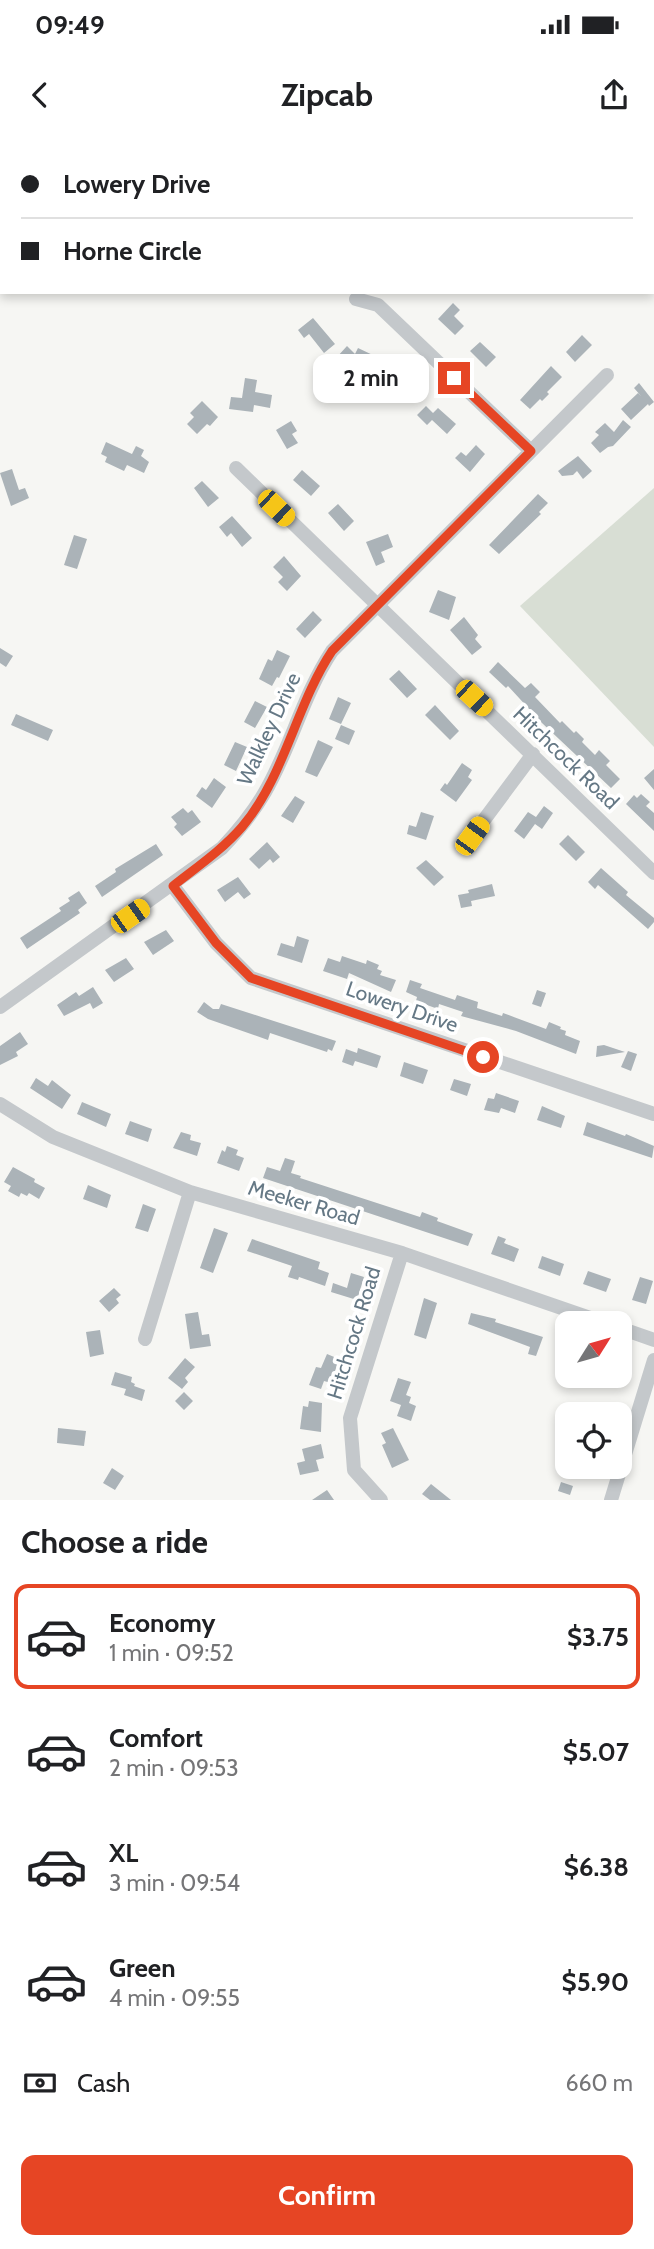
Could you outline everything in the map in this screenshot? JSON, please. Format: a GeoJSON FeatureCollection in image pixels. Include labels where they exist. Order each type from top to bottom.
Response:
{"type":"FeatureCollection","features":[{"type":"Feature","properties":{"kind":"street"},"geometry":{"type":"LineString","coordinates":[[356,299],[378,305],[531,451]]}},
{"type":"Feature","properties":{"kind":"street","name":"Walkley Drive"},"geometry":{"type":"LineString","coordinates":[[0,1007],[173,886],[222,848],[244,825],[266,790],[317,673],[332,651],[607,375]]}},
{"type":"Feature","properties":{"kind":"street","name":"Hitchcock Road"},"geometry":{"type":"LineString","coordinates":[[236,468],[654,873]]}},
{"type":"Feature","properties":{"kind":"street"},"geometry":{"type":"LineString","coordinates":[[472,836],[533,754]]}},
{"type":"Feature","properties":{"kind":"street","name":"Lowery Drive"},"geometry":{"type":"LineString","coordinates":[[173,886],[216,943],[251,978],[654,1114]]}},
{"type":"Feature","properties":{"kind":"street","name":"Meeker Road"},"geometry":{"type":"LineString","coordinates":[[0,1104],[53,1137],[190,1192],[402,1253],[570,1311]]}},
{"type":"Feature","properties":{"kind":"street"},"geometry":{"type":"LineString","coordinates":[[145,1339],[190,1192]]}},
{"type":"Feature","properties":{"kind":"street","name":"Hitchcock Road"},"geometry":{"type":"LineString","coordinates":[[381,1500],[354,1470],[350,1418],[402,1253]]}},
{"type":"Feature","properties":{"kind":"street"},"geometry":{"type":"LineString","coordinates":[[632,1332],[654,1340]]}},
{"type":"Feature","properties":{"kind":"street"},"geometry":{"type":"LineString","coordinates":[[611,1500],[654,1360]]}},
{"type":"Feature","properties":{"kind":"shaded area"},"geometry":{"type":"Polygon","coordinates":[[[654,488],[654,747],[520,606],[654,488]]]}},
{"type":"Feature","properties":{"kind":"building"},"geometry":{"type":"Polygon","coordinates":[[[453,303],[460,310],[454,316],[464,326],[455,335],[438,319],[453,303]]]}},
{"type":"Feature","properties":{"kind":"building"},"geometry":{"type":"Polygon","coordinates":[[[313,318],[335,344],[324,353],[309,334],[304,338],[298,330],[313,318]]]}},
{"type":"Feature","properties":{"kind":"building"},"geometry":{"type":"Polygon","coordinates":[[[582,335],[592,345],[575,362],[566,352],[582,335]]]}},
{"type":"Feature","properties":{"kind":"building"},"geometry":{"type":"Polygon","coordinates":[[[480,342],[496,357],[486,367],[470,351],[480,342]]]}},
{"type":"Feature","properties":{"kind":"building"},"geometry":{"type":"Polygon","coordinates":[[[347,346],[355,354],[358,348],[379,358],[374,369],[353,360],[345,367],[337,357],[347,346]]]}},
{"type":"Feature","properties":{"kind":"building"},"geometry":{"type":"Polygon","coordinates":[[[551,366],[562,377],[542,401],[540,399],[530,409],[520,400],[551,366]]]}},
{"type":"Feature","properties":{"kind":"building"},"geometry":{"type":"Polygon","coordinates":[[[398,370],[415,385],[405,395],[399,388],[393,393],[387,387],[392,382],[389,378],[398,370]]]}},
{"type":"Feature","properties":{"kind":"building"},"geometry":{"type":"Polygon","coordinates":[[[245,378],[257,380],[255,392],[272,395],[270,408],[254,405],[253,412],[229,409],[231,397],[242,398],[245,378]]]}},
{"type":"Feature","properties":{"kind":"building"},"geometry":{"type":"Polygon","coordinates":[[[639,383],[654,402],[649,406],[648,404],[631,420],[621,409],[638,393],[641,396],[634,388],[639,383]]]}},
{"type":"Feature","properties":{"kind":"building"},"geometry":{"type":"Polygon","coordinates":[[[202,401],[218,417],[197,434],[187,424],[194,417],[190,413],[202,401]]]}},
{"type":"Feature","properties":{"kind":"building"},"geometry":{"type":"Polygon","coordinates":[[[426,406],[433,413],[438,408],[456,424],[447,434],[432,420],[427,425],[417,415],[426,406]]]}},
{"type":"Feature","properties":{"kind":"building"},"geometry":{"type":"Polygon","coordinates":[[[623,420],[631,427],[613,446],[600,453],[591,443],[599,435],[595,432],[605,423],[614,432],[623,420]]]}},
{"type":"Feature","properties":{"kind":"building"},"geometry":{"type":"Polygon","coordinates":[[[291,421],[297,431],[292,434],[298,443],[287,449],[276,430],[291,421]]]}},
{"type":"Feature","properties":{"kind":"building"},"geometry":{"type":"Polygon","coordinates":[[[106,442],[132,454],[136,446],[144,450],[141,456],[149,462],[144,473],[127,465],[124,471],[105,462],[107,457],[101,454],[106,442]]]}},
{"type":"Feature","properties":{"kind":"building"},"geometry":{"type":"Polygon","coordinates":[[[476,445],[485,454],[470,472],[455,458],[461,452],[466,456],[476,445]]]}},
{"type":"Feature","properties":{"kind":"building"},"geometry":{"type":"Polygon","coordinates":[[[578,456],[592,471],[583,479],[577,471],[573,475],[562,476],[558,471],[578,456]]]}},
{"type":"Feature","properties":{"kind":"building"},"geometry":{"type":"Polygon","coordinates":[[[12,469],[19,490],[25,488],[29,498],[11,506],[0,473],[12,469]]]}},
{"type":"Feature","properties":{"kind":"building"},"geometry":{"type":"Polygon","coordinates":[[[302,470],[320,486],[311,496],[293,480],[302,470]]]}},
{"type":"Feature","properties":{"kind":"building"},"geometry":{"type":"Polygon","coordinates":[[[202,481],[219,498],[208,507],[194,488],[202,481]]]}},
{"type":"Feature","properties":{"kind":"building"},"geometry":{"type":"Polygon","coordinates":[[[538,494],[548,503],[539,512],[541,514],[499,554],[489,545],[538,494]]]}},
{"type":"Feature","properties":{"kind":"building"},"geometry":{"type":"Polygon","coordinates":[[[338,504],[354,521],[344,531],[328,513],[338,504]]]}},
{"type":"Feature","properties":{"kind":"building"},"geometry":{"type":"Polygon","coordinates":[[[232,516],[252,538],[242,547],[231,533],[227,537],[219,527],[232,516]]]}},
{"type":"Feature","properties":{"kind":"building"},"geometry":{"type":"Polygon","coordinates":[[[388,534],[393,547],[381,552],[385,562],[376,566],[366,542],[388,534]]]}},
{"type":"Feature","properties":{"kind":"building"},"geometry":{"type":"Polygon","coordinates":[[[74,535],[87,539],[77,569],[64,565],[74,535]]]}},
{"type":"Feature","properties":{"kind":"building"},"geometry":{"type":"Polygon","coordinates":[[[284,556],[301,576],[287,591],[278,582],[283,577],[273,567],[284,556]]]}},
{"type":"Feature","properties":{"kind":"building"},"geometry":{"type":"Polygon","coordinates":[[[438,590],[456,597],[449,620],[429,612],[438,590]]]}},
{"type":"Feature","properties":{"kind":"building"},"geometry":{"type":"Polygon","coordinates":[[[313,611],[322,620],[305,638],[296,629],[313,611]]]}},
{"type":"Feature","properties":{"kind":"building"},"geometry":{"type":"Polygon","coordinates":[[[464,617],[478,635],[475,639],[482,647],[472,655],[450,630],[464,617]]]}},
{"type":"Feature","properties":{"kind":"building"},"geometry":{"type":"Polygon","coordinates":[[[0,648],[13,656],[6,667],[0,663],[0,648]]]}},
{"type":"Feature","properties":{"kind":"building"},"geometry":{"type":"Polygon","coordinates":[[[277,650],[290,656],[272,686],[259,679],[268,659],[272,661],[277,650]]]}},
{"type":"Feature","properties":{"kind":"building"},"geometry":{"type":"Polygon","coordinates":[[[498,662],[525,688],[531,683],[540,692],[535,697],[560,723],[562,721],[574,733],[576,731],[584,739],[582,742],[595,755],[599,750],[610,761],[606,765],[620,779],[611,788],[542,723],[508,686],[506,688],[489,672],[498,662]]]}},
{"type":"Feature","properties":{"kind":"building"},"geometry":{"type":"Polygon","coordinates":[[[399,670],[417,689],[407,698],[389,679],[399,670]]]}},
{"type":"Feature","properties":{"kind":"building"},"geometry":{"type":"Polygon","coordinates":[[[338,697],[351,703],[341,724],[329,719],[338,697]]]}},
{"type":"Feature","properties":{"kind":"building"},"geometry":{"type":"Polygon","coordinates":[[[255,701],[267,707],[255,728],[244,722],[255,701]]]}},
{"type":"Feature","properties":{"kind":"building"},"geometry":{"type":"Polygon","coordinates":[[[435,705],[459,731],[450,740],[425,715],[435,705]]]}},
{"type":"Feature","properties":{"kind":"building"},"geometry":{"type":"Polygon","coordinates":[[[16,714],[53,730],[48,741],[11,725],[16,714]]]}},
{"type":"Feature","properties":{"kind":"building"},"geometry":{"type":"Polygon","coordinates":[[[341,725],[355,731],[349,745],[335,739],[341,725]]]}},
{"type":"Feature","properties":{"kind":"building"},"geometry":{"type":"Polygon","coordinates":[[[318,740],[333,747],[317,777],[305,772],[318,740]]]}},
{"type":"Feature","properties":{"kind":"building"},"geometry":{"type":"Polygon","coordinates":[[[235,742],[247,747],[236,771],[224,765],[235,742]]]}},
{"type":"Feature","properties":{"kind":"building"},"geometry":{"type":"Polygon","coordinates":[[[462,763],[472,770],[468,777],[472,780],[456,802],[440,790],[445,783],[447,785],[462,763]]]}},
{"type":"Feature","properties":{"kind":"building"},"geometry":{"type":"Polygon","coordinates":[[[654,769],[654,790],[644,778],[654,769]]]}},
{"type":"Feature","properties":{"kind":"building"},"geometry":{"type":"Polygon","coordinates":[[[214,778],[226,787],[212,808],[196,796],[202,787],[206,790],[214,778]]]}},
{"type":"Feature","properties":{"kind":"building"},"geometry":{"type":"Polygon","coordinates":[[[641,794],[650,802],[646,806],[654,813],[654,831],[626,804],[634,795],[637,798],[641,794]]]}},
{"type":"Feature","properties":{"kind":"building"},"geometry":{"type":"Polygon","coordinates":[[[295,796],[305,802],[293,823],[281,816],[295,796]]]}},
{"type":"Feature","properties":{"kind":"building"},"geometry":{"type":"Polygon","coordinates":[[[544,806],[553,813],[542,829],[535,824],[524,839],[514,831],[528,812],[536,817],[544,806]]]}},
{"type":"Feature","properties":{"kind":"building"},"geometry":{"type":"Polygon","coordinates":[[[183,808],[188,813],[192,810],[201,822],[182,836],[174,827],[177,824],[171,817],[183,808]]]}},
{"type":"Feature","properties":{"kind":"building"},"geometry":{"type":"Polygon","coordinates":[[[421,812],[434,816],[426,840],[407,834],[409,825],[416,827],[421,812]]]}},
{"type":"Feature","properties":{"kind":"building"},"geometry":{"type":"Polygon","coordinates":[[[568,835],[585,852],[576,861],[559,844],[568,835]]]}},
{"type":"Feature","properties":{"kind":"building"},"geometry":{"type":"Polygon","coordinates":[[[267,842],[280,857],[273,863],[270,859],[259,869],[249,859],[267,842]]]}},
{"type":"Feature","properties":{"kind":"building"},"geometry":{"type":"Polygon","coordinates":[[[156,844],[163,855],[102,897],[95,886],[116,872],[115,869],[156,844]]]}},
{"type":"Feature","properties":{"kind":"building"},"geometry":{"type":"Polygon","coordinates":[[[426,860],[444,877],[434,886],[416,868],[426,860]]]}},
{"type":"Feature","properties":{"kind":"building"},"geometry":{"type":"Polygon","coordinates":[[[601,868],[628,892],[626,895],[654,918],[648,929],[598,885],[595,889],[588,882],[601,868]]]}},
{"type":"Feature","properties":{"kind":"building"},"geometry":{"type":"Polygon","coordinates":[[[238,877],[251,894],[244,899],[238,892],[225,902],[217,890],[238,877]]]}},
{"type":"Feature","properties":{"kind":"building"},"geometry":{"type":"Polygon","coordinates":[[[492,884],[495,896],[471,901],[472,906],[461,908],[458,895],[492,884]]]}},
{"type":"Feature","properties":{"kind":"building"},"geometry":{"type":"Polygon","coordinates":[[[79,891],[87,903],[78,910],[80,913],[27,949],[20,938],[61,911],[59,908],[70,901],[68,898],[79,891]]]}},
{"type":"Feature","properties":{"kind":"building"},"geometry":{"type":"Polygon","coordinates":[[[166,930],[174,941],[153,955],[144,942],[166,930]]]}},
{"type":"Feature","properties":{"kind":"building"},"geometry":{"type":"Polygon","coordinates":[[[297,936],[309,940],[302,963],[277,955],[281,943],[294,947],[297,936]]]}},
{"type":"Feature","properties":{"kind":"building"},"geometry":{"type":"Polygon","coordinates":[[[342,956],[366,964],[367,960],[379,965],[377,969],[382,971],[380,975],[396,980],[391,992],[349,973],[347,979],[323,971],[328,958],[340,962],[342,956]]]}},
{"type":"Feature","properties":{"kind":"building"},"geometry":{"type":"Polygon","coordinates":[[[126,958],[134,969],[114,982],[105,970],[126,958]]]}},
{"type":"Feature","properties":{"kind":"building"},"geometry":{"type":"Polygon","coordinates":[[[410,980],[422,984],[420,988],[455,1000],[457,995],[478,1002],[477,1008],[502,1016],[503,1013],[546,1029],[549,1022],[561,1027],[560,1029],[566,1031],[565,1035],[580,1041],[576,1054],[516,1031],[461,1016],[463,1012],[439,1004],[438,1009],[416,1001],[417,997],[406,992],[410,980]]]}},
{"type":"Feature","properties":{"kind":"building"},"geometry":{"type":"Polygon","coordinates":[[[93,987],[103,1003],[93,1009],[90,1003],[64,1016],[57,1005],[76,992],[79,996],[93,987]]]}},
{"type":"Feature","properties":{"kind":"building"},"geometry":{"type":"Polygon","coordinates":[[[537,990],[546,993],[541,1007],[532,1004],[537,990]]]}},
{"type":"Feature","properties":{"kind":"building"},"geometry":{"type":"Polygon","coordinates":[[[204,1002],[213,1009],[219,1009],[221,1004],[336,1041],[332,1051],[328,1049],[327,1052],[270,1033],[268,1040],[208,1019],[197,1012],[204,1002]]]}},
{"type":"Feature","properties":{"kind":"building"},"geometry":{"type":"Polygon","coordinates":[[[20,1032],[28,1044],[16,1052],[18,1056],[0,1065],[0,1046],[20,1032]]]}},
{"type":"Feature","properties":{"kind":"building"},"geometry":{"type":"Polygon","coordinates":[[[604,1045],[625,1052],[596,1057],[597,1046],[604,1045]]]}},
{"type":"Feature","properties":{"kind":"building"},"geometry":{"type":"Polygon","coordinates":[[[358,1048],[381,1056],[377,1068],[355,1061],[353,1066],[342,1062],[346,1049],[357,1053],[358,1048]]]}},
{"type":"Feature","properties":{"kind":"building"},"geometry":{"type":"Polygon","coordinates":[[[628,1051],[637,1054],[631,1071],[621,1067],[628,1051]]]}},
{"type":"Feature","properties":{"kind":"building"},"geometry":{"type":"Polygon","coordinates":[[[404,1062],[428,1070],[423,1084],[400,1076],[404,1062]]]}},
{"type":"Feature","properties":{"kind":"building"},"geometry":{"type":"Polygon","coordinates":[[[36,1078],[48,1086],[52,1080],[71,1095],[62,1109],[30,1088],[36,1078]]]}},
{"type":"Feature","properties":{"kind":"building"},"geometry":{"type":"Polygon","coordinates":[[[454,1079],[471,1084],[467,1096],[450,1090],[454,1079]]]}},
{"type":"Feature","properties":{"kind":"building"},"geometry":{"type":"Polygon","coordinates":[[[496,1093],[519,1101],[515,1113],[501,1108],[499,1113],[484,1110],[488,1098],[494,1099],[496,1093]]]}},
{"type":"Feature","properties":{"kind":"building"},"geometry":{"type":"Polygon","coordinates":[[[82,1102],[111,1114],[106,1127],[77,1114],[82,1102]]]}},
{"type":"Feature","properties":{"kind":"building"},"geometry":{"type":"Polygon","coordinates":[[[542,1106],[565,1116],[561,1128],[537,1120],[542,1106]]]}},
{"type":"Feature","properties":{"kind":"building"},"geometry":{"type":"Polygon","coordinates":[[[130,1121],[152,1129],[148,1142],[125,1134],[130,1121]]]}},
{"type":"Feature","properties":{"kind":"building"},"geometry":{"type":"Polygon","coordinates":[[[587,1122],[654,1146],[652,1158],[583,1135],[587,1122]]]}},
{"type":"Feature","properties":{"kind":"building"},"geometry":{"type":"Polygon","coordinates":[[[181,1132],[191,1135],[190,1140],[201,1143],[197,1156],[173,1148],[181,1132]]]}},
{"type":"Feature","properties":{"kind":"building"},"geometry":{"type":"Polygon","coordinates":[[[227,1146],[238,1150],[236,1155],[244,1158],[239,1171],[217,1163],[222,1150],[225,1152],[227,1146]]]}},
{"type":"Feature","properties":{"kind":"building"},"geometry":{"type":"Polygon","coordinates":[[[285,1158],[295,1161],[291,1173],[301,1176],[300,1178],[420,1217],[422,1212],[438,1218],[437,1221],[473,1234],[468,1246],[263,1178],[267,1167],[280,1171],[285,1158]]]}},
{"type":"Feature","properties":{"kind":"building"},"geometry":{"type":"Polygon","coordinates":[[[13,1167],[45,1188],[39,1199],[29,1193],[27,1196],[21,1193],[19,1197],[8,1191],[11,1186],[4,1182],[13,1167]]]}},
{"type":"Feature","properties":{"kind":"building"},"geometry":{"type":"Polygon","coordinates":[[[88,1185],[111,1195],[107,1208],[83,1199],[88,1185]]]}},
{"type":"Feature","properties":{"kind":"building"},"geometry":{"type":"Polygon","coordinates":[[[143,1204],[156,1209],[148,1232],[135,1228],[143,1204]]]}},
{"type":"Feature","properties":{"kind":"building"},"geometry":{"type":"Polygon","coordinates":[[[214,1228],[228,1233],[213,1273],[200,1268],[214,1228]]]}},
{"type":"Feature","properties":{"kind":"building"},"geometry":{"type":"Polygon","coordinates":[[[498,1236],[506,1239],[504,1243],[519,1249],[514,1262],[491,1254],[498,1236]]]}},
{"type":"Feature","properties":{"kind":"building"},"geometry":{"type":"Polygon","coordinates":[[[252,1239],[320,1262],[318,1269],[329,1273],[325,1286],[299,1277],[298,1280],[288,1277],[292,1266],[247,1251],[252,1239]]]}},
{"type":"Feature","properties":{"kind":"building"},"geometry":{"type":"Polygon","coordinates":[[[542,1256],[564,1264],[560,1276],[538,1268],[542,1256]]]}},
{"type":"Feature","properties":{"kind":"building"},"geometry":{"type":"Polygon","coordinates":[[[588,1271],[611,1279],[606,1292],[583,1284],[588,1271]]]}},
{"type":"Feature","properties":{"kind":"building"},"geometry":{"type":"Polygon","coordinates":[[[351,1273],[364,1277],[357,1300],[331,1292],[333,1283],[347,1288],[351,1273]]]}},
{"type":"Feature","properties":{"kind":"building"},"geometry":{"type":"Polygon","coordinates":[[[640,1277],[653,1281],[646,1304],[632,1300],[640,1277]]]}},
{"type":"Feature","properties":{"kind":"building"},"geometry":{"type":"Polygon","coordinates":[[[114,1288],[121,1295],[116,1299],[119,1303],[109,1312],[99,1301],[114,1288]]]}},
{"type":"Feature","properties":{"kind":"building"},"geometry":{"type":"Polygon","coordinates":[[[424,1298],[437,1303],[426,1339],[414,1335],[424,1298]]]}},
{"type":"Feature","properties":{"kind":"building"},"geometry":{"type":"Polygon","coordinates":[[[198,1312],[202,1335],[209,1334],[211,1346],[190,1349],[185,1314],[198,1312]]]}},
{"type":"Feature","properties":{"kind":"building"},"geometry":{"type":"Polygon","coordinates":[[[471,1313],[496,1319],[495,1322],[543,1337],[536,1356],[528,1354],[530,1347],[468,1324],[471,1313]]]}},
{"type":"Feature","properties":{"kind":"building"},"geometry":{"type":"Polygon","coordinates":[[[100,1330],[104,1354],[90,1357],[86,1332],[100,1330]]]}},
{"type":"Feature","properties":{"kind":"building"},"geometry":{"type":"Polygon","coordinates":[[[327,1354],[339,1359],[331,1383],[324,1381],[321,1389],[309,1385],[316,1367],[321,1368],[327,1354]]]}},
{"type":"Feature","properties":{"kind":"building"},"geometry":{"type":"Polygon","coordinates":[[[185,1358],[195,1367],[185,1378],[188,1382],[182,1389],[168,1378],[185,1358]]]}},
{"type":"Feature","properties":{"kind":"building"},"geometry":{"type":"Polygon","coordinates":[[[115,1372],[132,1377],[134,1386],[145,1390],[142,1401],[124,1395],[126,1389],[111,1385],[115,1372]]]}},
{"type":"Feature","properties":{"kind":"building"},"geometry":{"type":"Polygon","coordinates":[[[398,1378],[411,1382],[406,1395],[411,1397],[409,1403],[416,1406],[411,1421],[397,1416],[401,1405],[390,1401],[398,1378]]]}},
{"type":"Feature","properties":{"kind":"building"},"geometry":{"type":"Polygon","coordinates":[[[184,1392],[193,1401],[184,1410],[175,1401],[184,1392]]]}},
{"type":"Feature","properties":{"kind":"building"},"geometry":{"type":"Polygon","coordinates":[[[309,1401],[322,1403],[321,1432],[300,1429],[303,1406],[308,1407],[309,1401]]]}},
{"type":"Feature","properties":{"kind":"building"},"geometry":{"type":"Polygon","coordinates":[[[58,1428],[86,1431],[84,1446],[57,1443],[58,1428]]]}},
{"type":"Feature","properties":{"kind":"building"},"geometry":{"type":"Polygon","coordinates":[[[393,1428],[409,1460],[392,1468],[382,1445],[386,1443],[381,1433],[393,1428]]]}},
{"type":"Feature","properties":{"kind":"building"},"geometry":{"type":"Polygon","coordinates":[[[321,1444],[324,1458],[316,1460],[319,1471],[300,1475],[297,1463],[305,1461],[302,1449],[321,1444]]]}},
{"type":"Feature","properties":{"kind":"building"},"geometry":{"type":"Polygon","coordinates":[[[112,1468],[124,1476],[115,1490],[103,1483],[112,1468]]]}},
{"type":"Feature","properties":{"kind":"building"},"geometry":{"type":"Polygon","coordinates":[[[561,1482],[573,1486],[570,1495],[558,1491],[561,1482]]]}},
{"type":"Feature","properties":{"kind":"building"},"geometry":{"type":"Polygon","coordinates":[[[431,1484],[451,1500],[430,1500],[422,1494],[431,1484]]]}},
{"type":"Feature","properties":{"kind":"building"},"geometry":{"type":"Polygon","coordinates":[[[327,1490],[334,1500],[312,1500],[327,1490]]]}},
{"type":"Feature","properties":{"kind":"route"},"geometry":{"type":"LineString","coordinates":[[454,378],[531,451],[332,651],[317,673],[266,790],[244,825],[222,848],[173,886],[216,943],[251,978],[483,1057]]}}]}
